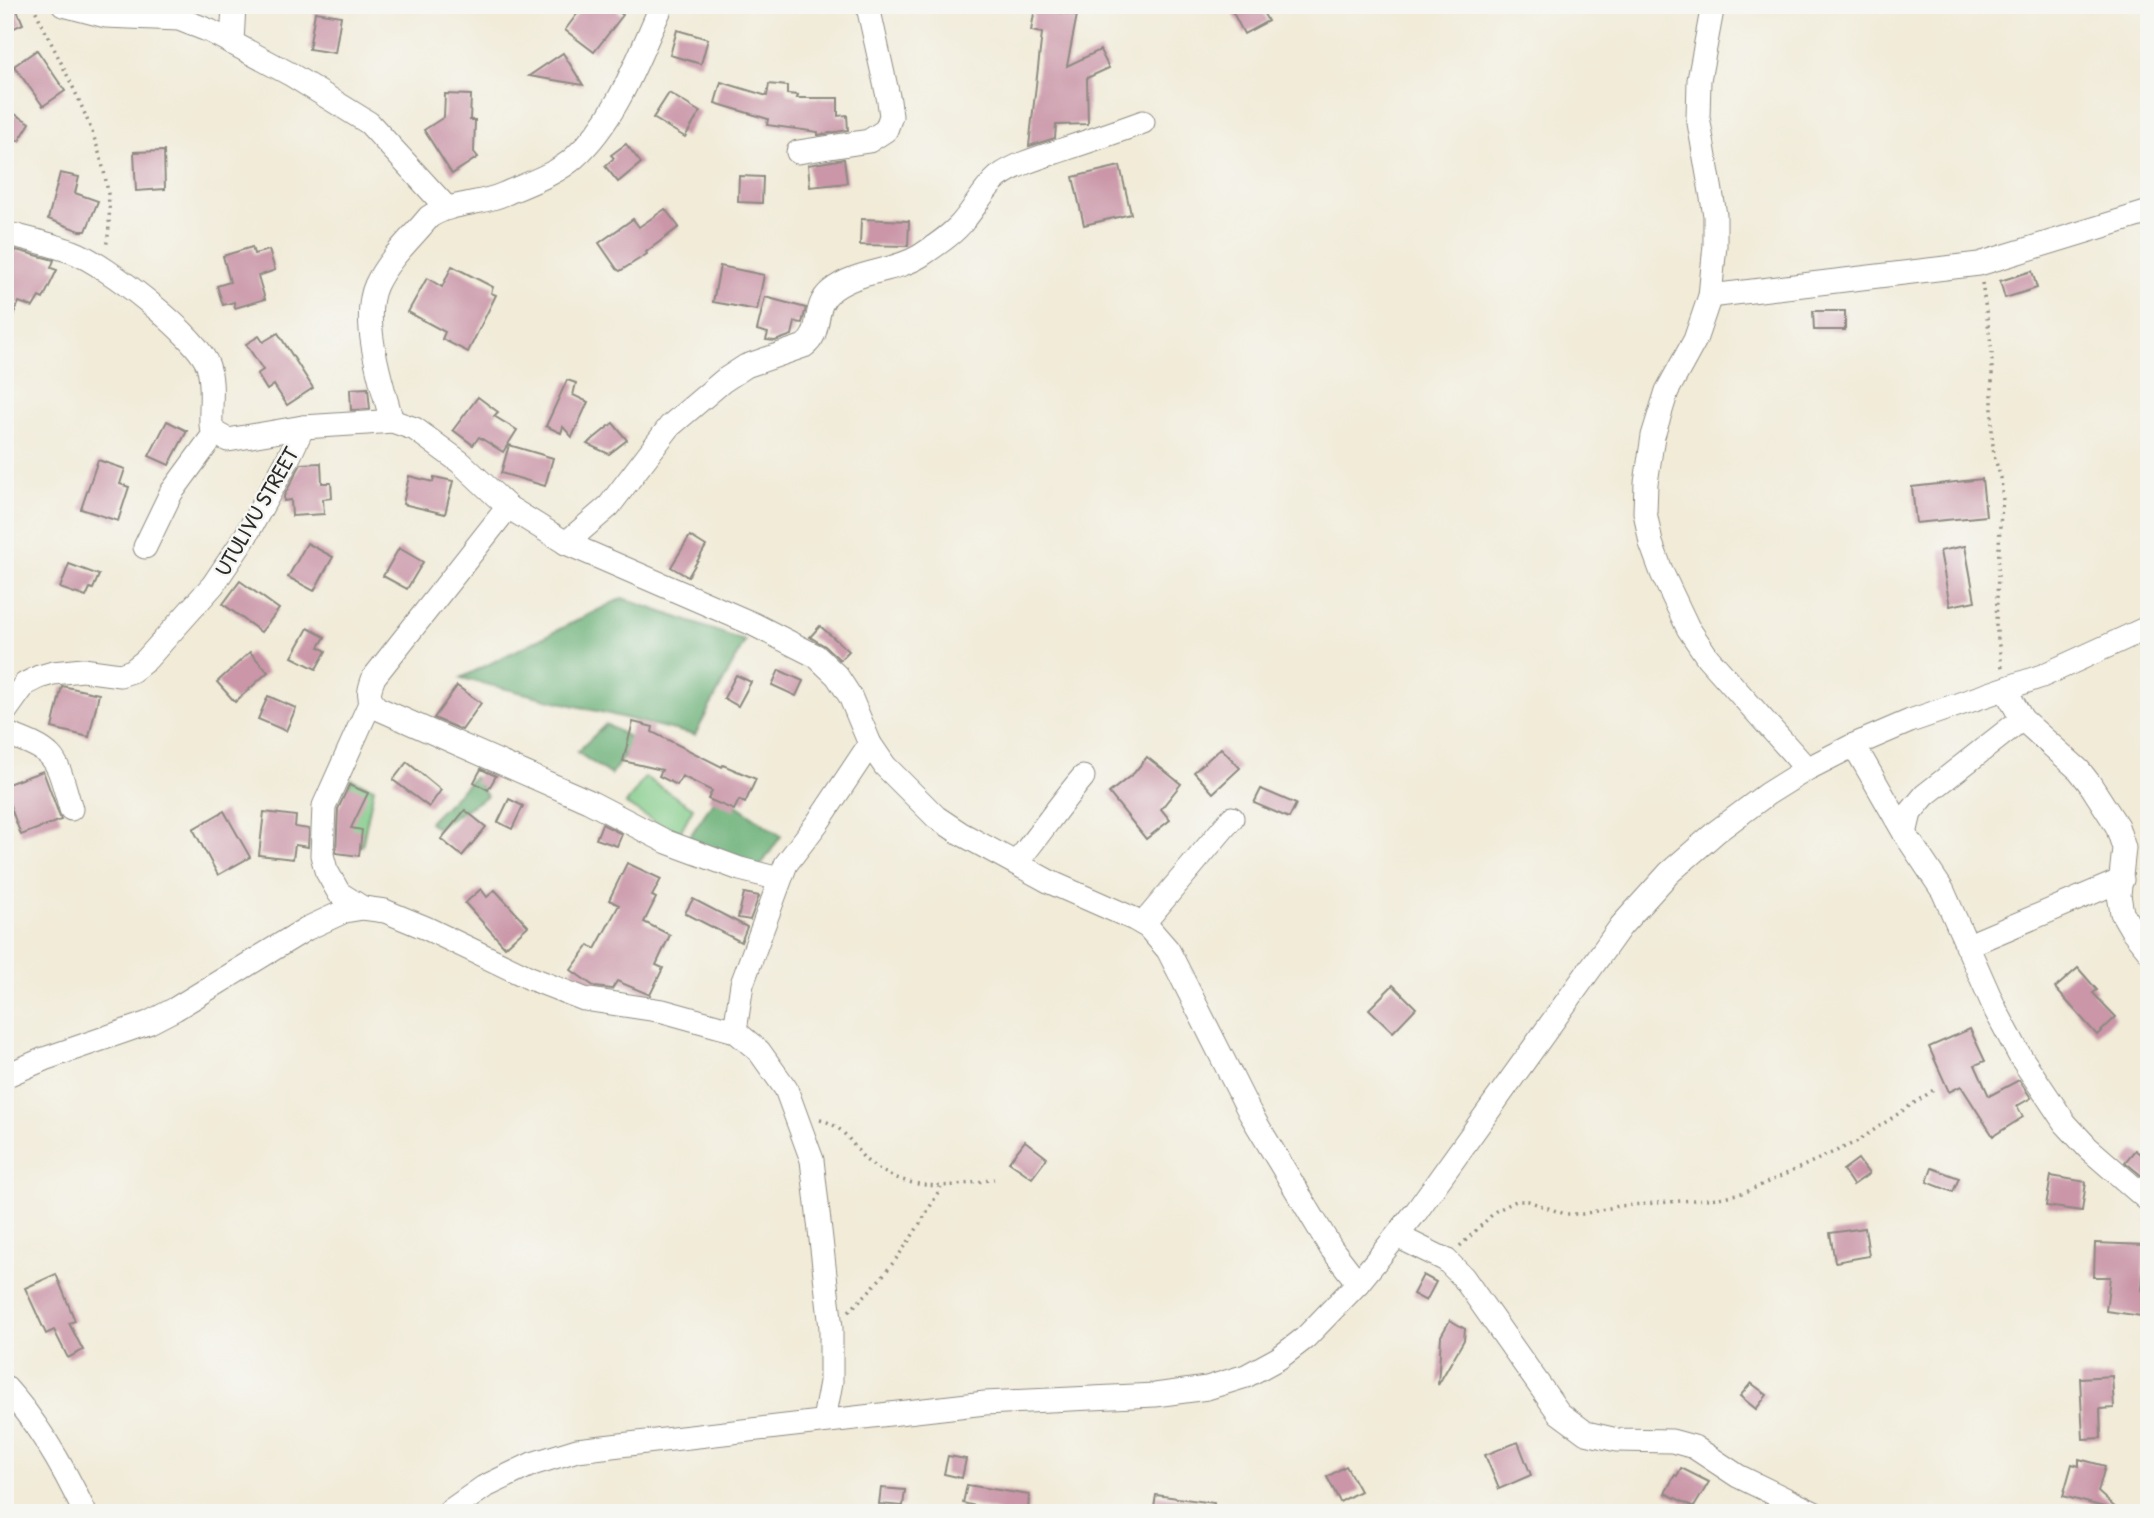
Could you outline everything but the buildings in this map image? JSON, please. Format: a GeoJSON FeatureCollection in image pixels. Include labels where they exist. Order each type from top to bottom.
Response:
{"type":"FeatureCollection","features":[{"type":"Feature","properties":{"kind":"street"},"geometry":{"type":"LineString","coordinates":[[63,5],[105,16],[179,19],[232,43],[290,74],[369,123],[446,207]]}},
{"type":"Feature","properties":{"kind":"street"},"geometry":{"type":"LineString","coordinates":[[232,43],[234,5]]}},
{"type":"Feature","properties":{"kind":"street"},"geometry":{"type":"LineString","coordinates":[[392,421],[378,371],[370,307],[375,286],[387,266],[429,217],[446,207],[465,206],[494,198],[540,178],[574,159],[607,120],[662,5]]}},
{"type":"Feature","properties":{"kind":"street"},"geometry":{"type":"LineString","coordinates":[[798,152],[869,141],[886,130],[891,116],[889,101],[866,5]]}},
{"type":"Feature","properties":{"kind":"street"},"geometry":{"type":"LineString","coordinates":[[1713,5],[1699,80],[1698,117],[1715,215],[1710,296],[1695,340],[1667,391],[1653,436],[1646,482],[1645,512],[1651,543],[1678,607],[1708,657],[1807,769]]}},
{"type":"Feature","properties":{"kind":"street"},"geometry":{"type":"LineString","coordinates":[[566,543],[609,506],[670,426],[723,381],[746,366],[804,346],[810,341],[815,333],[819,307],[825,296],[835,288],[860,275],[909,262],[921,255],[963,222],[998,178],[1008,172],[1027,162],[1143,122]]}},
{"type":"Feature","properties":{"kind":"street"},"geometry":{"type":"LineString","coordinates":[[1710,296],[1979,264],[2149,212]]}},
{"type":"Feature","properties":{"kind":"street"},"geometry":{"type":"LineString","coordinates":[[5,233],[75,252],[101,266],[173,323],[202,353],[209,367],[211,425],[215,433],[228,440],[303,427],[392,421],[415,429],[434,440],[508,507],[566,543],[753,624],[817,656],[837,676],[850,696],[870,744],[885,766],[936,817],[1050,882],[1143,924],[1168,950],[1250,1113],[1331,1248],[1358,1283]]}},
{"type":"Feature","properties":{"kind":"street","name":"UTULIVU STREET"},"geometry":{"type":"LineString","coordinates":[[5,712],[24,684],[39,677],[83,670],[120,675],[132,671],[146,660],[213,585],[243,539],[303,427]]}},
{"type":"Feature","properties":{"kind":"street"},"geometry":{"type":"LineString","coordinates":[[145,547],[171,493],[215,433]]}},
{"type":"Feature","properties":{"kind":"street"},"geometry":{"type":"LineString","coordinates":[[508,507],[374,677],[368,693],[371,701],[377,708],[588,801],[667,842],[740,869],[779,879]]}},
{"type":"Feature","properties":{"kind":"street"},"geometry":{"type":"LineString","coordinates":[[447,1513],[484,1487],[531,1464],[577,1450],[985,1402],[1155,1395],[1206,1388],[1246,1376],[1279,1358],[1305,1338],[1358,1283],[1397,1236],[1621,926],[1669,873],[1716,832],[1767,794],[1807,769],[1854,746],[1910,722],[2042,676],[2149,627]]}},
{"type":"Feature","properties":{"kind":"street"},"geometry":{"type":"LineString","coordinates":[[2005,689],[2022,719],[2078,770],[2117,826],[2124,848],[2119,895],[2122,913],[2149,951]]}},
{"type":"Feature","properties":{"kind":"street"},"geometry":{"type":"LineString","coordinates":[[363,908],[339,893],[326,870],[322,855],[324,806],[371,701]]}},
{"type":"Feature","properties":{"kind":"street"},"geometry":{"type":"LineString","coordinates":[[1905,834],[1910,813],[1926,795],[2022,719]]}},
{"type":"Feature","properties":{"kind":"street"},"geometry":{"type":"LineString","coordinates":[[5,733],[39,745],[52,756],[71,809]]}},
{"type":"Feature","properties":{"kind":"street"},"geometry":{"type":"LineString","coordinates":[[735,1031],[742,985],[786,864],[818,822],[870,744]]}},
{"type":"Feature","properties":{"kind":"street"},"geometry":{"type":"LineString","coordinates":[[1854,746],[1905,834],[1943,891],[1966,946],[2020,1056],[2065,1123],[2088,1148],[2149,1201]]}},
{"type":"Feature","properties":{"kind":"street"},"geometry":{"type":"LineString","coordinates":[[1017,862],[1083,777]]}},
{"type":"Feature","properties":{"kind":"street"},"geometry":{"type":"LineString","coordinates":[[1143,924],[1232,818]]}},
{"type":"Feature","properties":{"kind":"street"},"geometry":{"type":"LineString","coordinates":[[1966,946],[2122,880]]}},
{"type":"Feature","properties":{"kind":"street"},"geometry":{"type":"LineString","coordinates":[[5,1076],[44,1059],[148,1023],[306,929],[345,911],[363,908],[386,911],[530,978],[584,999],[663,1011],[735,1031],[759,1051],[786,1089],[812,1160],[831,1328],[831,1382],[824,1420]]}},
{"type":"Feature","properties":{"kind":"street"},"geometry":{"type":"LineString","coordinates":[[1397,1236],[1446,1260],[1480,1299],[1559,1413],[1586,1433],[1617,1440],[1672,1441],[1693,1447],[1738,1476],[1814,1513]]}},
{"type":"Feature","properties":{"kind":"street"},"geometry":{"type":"LineString","coordinates":[[8,1396],[37,1426],[85,1513]]}},
{"type":"Feature","properties":{"kind":"path"},"geometry":{"type":"LineString","coordinates":[[33,5],[77,91],[101,163],[110,212],[109,232],[101,266]]}},
{"type":"Feature","properties":{"kind":"path"},"geometry":{"type":"LineString","coordinates":[[1979,264],[1992,351],[1994,456],[2001,478],[2003,500],[1996,624],[2005,689]]}},
{"type":"Feature","properties":{"kind":"path"},"geometry":{"type":"LineString","coordinates":[[1446,1260],[1496,1211],[1516,1201],[1528,1201],[1565,1214],[1582,1214],[1619,1206],[1719,1199],[1746,1192],[1856,1142],[1936,1089]]}},
{"type":"Feature","properties":{"kind":"path"},"geometry":{"type":"LineString","coordinates":[[797,1115],[838,1126],[866,1161],[901,1180],[923,1186],[941,1187],[994,1179]]}},
{"type":"Feature","properties":{"kind":"path"},"geometry":{"type":"LineString","coordinates":[[831,1328],[876,1286],[902,1252],[941,1187]]}},
{"type":"Feature","properties":{"kind":"green space"},"geometry":{"type":"Polygon","coordinates":[[[622,598],[745,641],[695,735],[461,678],[622,598]]]}},
{"type":"Feature","properties":{"kind":"green space"},"geometry":{"type":"Polygon","coordinates":[[[606,724],[634,740],[611,775],[577,752],[606,724]]]}},
{"type":"Feature","properties":{"kind":"green space"},"geometry":{"type":"Polygon","coordinates":[[[474,777],[487,796],[436,828],[429,822],[474,777]]]}},
{"type":"Feature","properties":{"kind":"green space"},"geometry":{"type":"Polygon","coordinates":[[[645,777],[693,808],[678,836],[626,804],[645,777]]]}},
{"type":"Feature","properties":{"kind":"green space"},"geometry":{"type":"Polygon","coordinates":[[[351,779],[374,788],[362,846],[339,821],[351,779]]]}},
{"type":"Feature","properties":{"kind":"green space"},"geometry":{"type":"Polygon","coordinates":[[[719,793],[781,836],[759,868],[682,848],[719,793]]]}}]}
